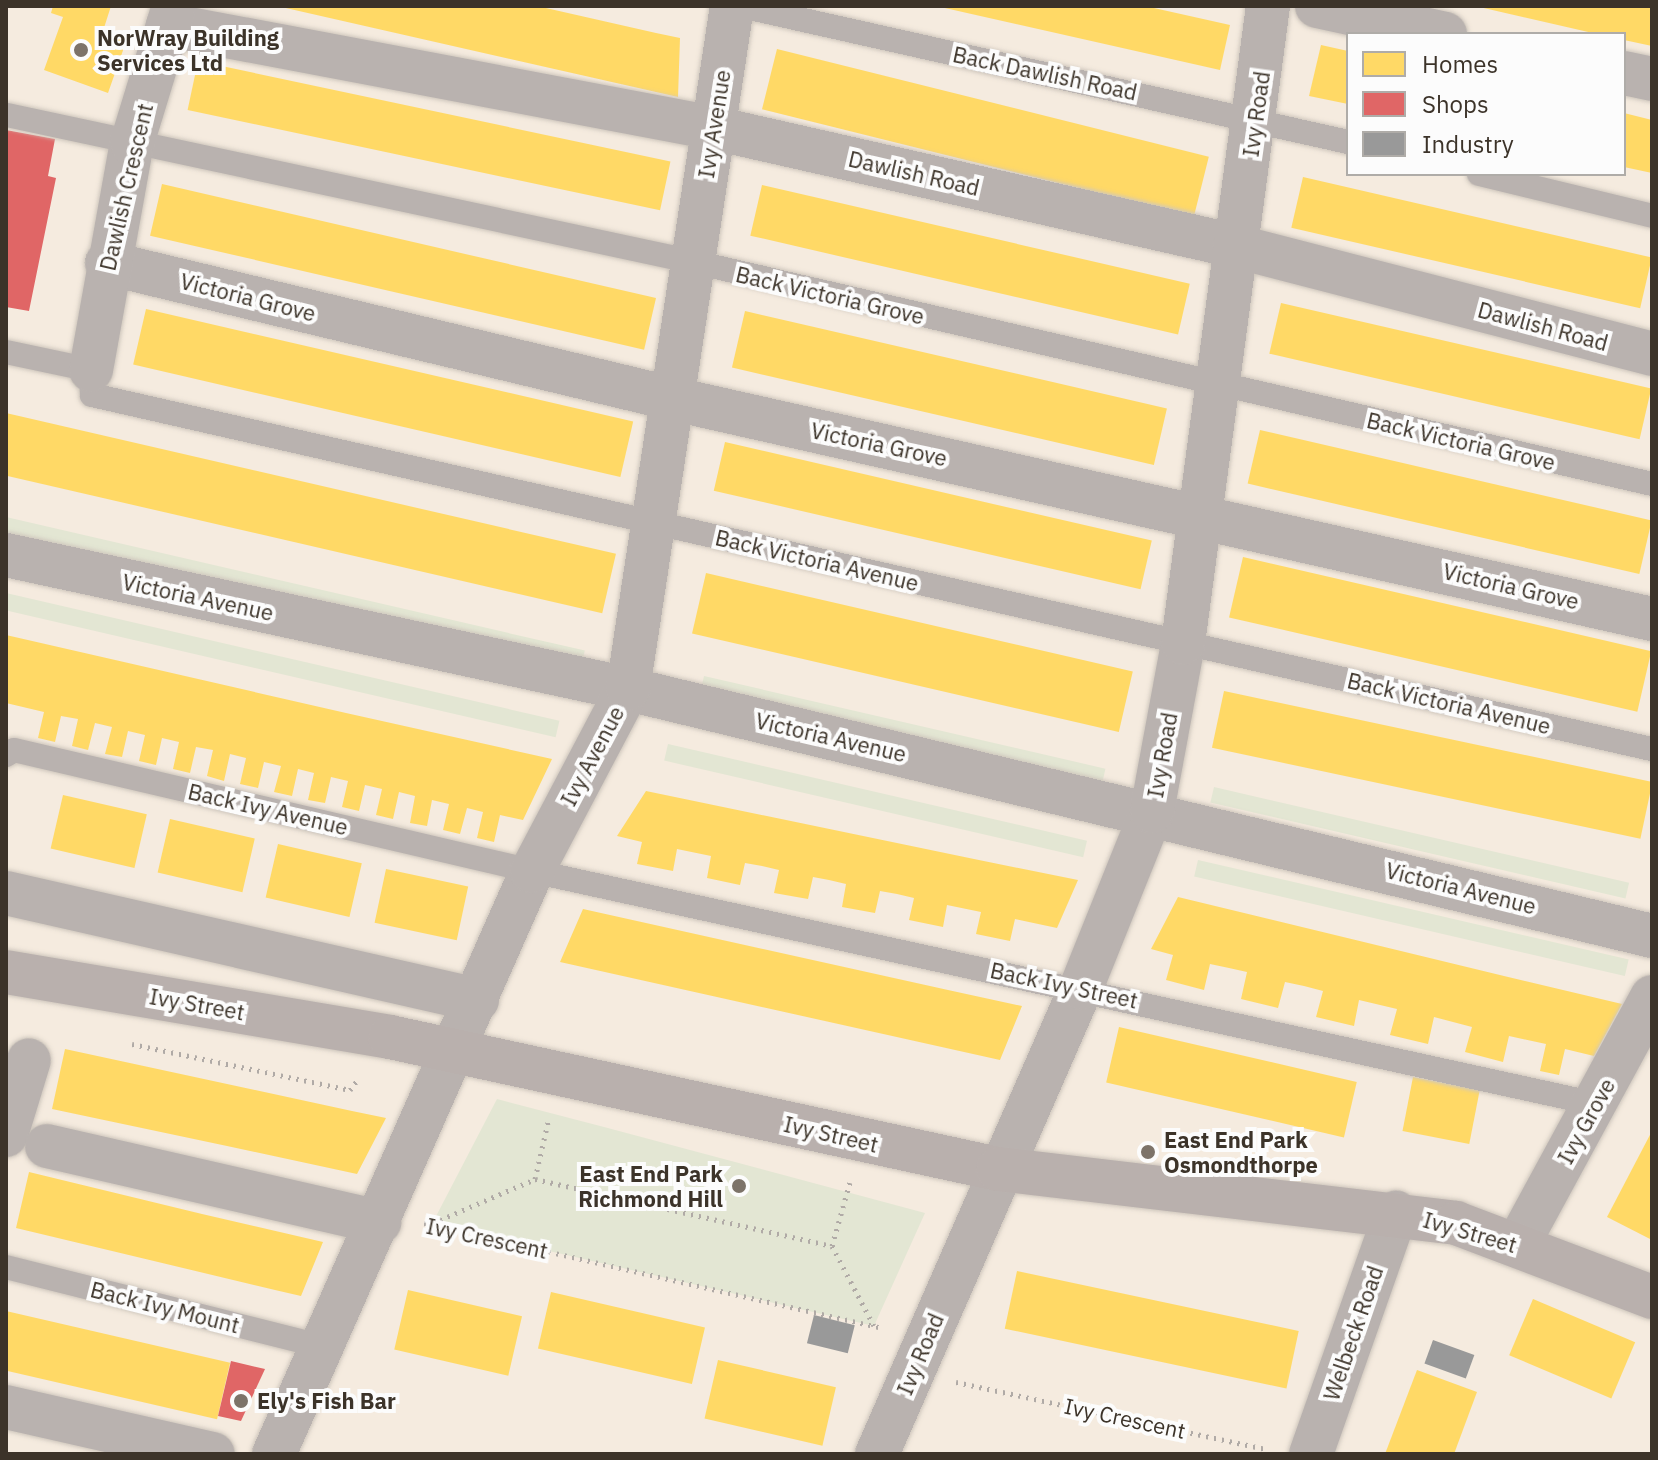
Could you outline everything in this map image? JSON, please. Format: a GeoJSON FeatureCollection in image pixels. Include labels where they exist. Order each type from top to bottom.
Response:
{"type":"FeatureCollection","features":[{"type":"Feature","properties":{"kind":"street","name":"Ivy Avenue"},"geometry":{"type":"LineString","coordinates":[[274,1454],[324,1347],[532,871],[628,689],[652,522],[674,399],[690,261],[732,6]]}},
{"type":"Feature","properties":{"kind":"street","name":"Ivy Road"},"geometry":{"type":"LineString","coordinates":[[877,1454],[998,1169],[1081,988],[1152,811],[1183,643],[1235,246],[1256,120],[1268,6]]}},
{"type":"Feature","properties":{"kind":"street"},"geometry":{"type":"LineString","coordinates":[[1317,6],[1436,32]]}},
{"type":"Feature","properties":{"kind":"street","name":"Dawlish Road"},"geometry":{"type":"LineString","coordinates":[[171,16],[714,128],[1235,246],[1652,354]]}},
{"type":"Feature","properties":{"kind":"street","name":"Dawlish Crescent"},"geometry":{"type":"LineString","coordinates":[[91,370],[107,263],[132,143],[171,16]]}},
{"type":"Feature","properties":{"kind":"street"},"geometry":{"type":"LineString","coordinates":[[1626,73],[1652,79]]}},
{"type":"Feature","properties":{"kind":"street","name":"Victoria Grove"},"geometry":{"type":"LineString","coordinates":[[107,263],[674,399],[1201,515],[1652,619]]}},
{"type":"Feature","properties":{"kind":"street","name":"Victoria Avenue"},"geometry":{"type":"LineString","coordinates":[[6,555],[628,689],[1152,811],[1652,936]]}},
{"type":"Feature","properties":{"kind":"street"},"geometry":{"type":"LineString","coordinates":[[6,893],[477,1000]]}},
{"type":"Feature","properties":{"kind":"street","name":"Ivy Street"},"geometry":{"type":"LineString","coordinates":[[6,972],[455,1050],[861,1142],[998,1169],[1396,1212],[1456,1223],[1652,1297]]}},
{"type":"Feature","properties":{"kind":"street","name":"Ivy Grove"},"geometry":{"type":"LineString","coordinates":[[1518,1244],[1652,997]]}},
{"type":"Feature","properties":{"kind":"street"},"geometry":{"type":"LineString","coordinates":[[29,1060],[26,1140],[379,1222]]}},
{"type":"Feature","properties":{"kind":"street","name":"Welbeck Road"},"geometry":{"type":"LineString","coordinates":[[1293,1452],[1396,1212]]}},
{"type":"Feature","properties":{"kind":"street"},"geometry":{"type":"LineString","coordinates":[[6,1407],[130,1445],[213,1454]]}},
{"type":"Feature","properties":{"kind":"lane","name":"Back Dawlish Road"},"geometry":{"type":"LineString","coordinates":[[741,6],[1346,142]]}},
{"type":"Feature","properties":{"kind":"lane","name":"Back Victoria Grove"},"geometry":{"type":"LineString","coordinates":[[7,115],[690,261],[1216,387],[1652,484]]}},
{"type":"Feature","properties":{"kind":"lane"},"geometry":{"type":"LineString","coordinates":[[1487,176],[1652,216]]}},
{"type":"Feature","properties":{"kind":"lane"},"geometry":{"type":"LineString","coordinates":[[6,352],[91,370]]}},
{"type":"Feature","properties":{"kind":"lane","name":"Back Victoria Avenue"},"geometry":{"type":"LineString","coordinates":[[91,370],[92,395],[1652,749]]}},
{"type":"Feature","properties":{"kind":"lane","name":"Back Ivy Avenue"},"geometry":{"type":"LineString","coordinates":[[6,755],[14,750],[532,871]]}},
{"type":"Feature","properties":{"kind":"lane","name":"Back Ivy Street"},"geometry":{"type":"LineString","coordinates":[[532,871],[1081,988],[1596,1104]]}},
{"type":"Feature","properties":{"kind":"lane","name":"Back Ivy Mount"},"geometry":{"type":"LineString","coordinates":[[6,1267],[324,1347]]}},
{"type":"Feature","properties":{"kind":"path"},"geometry":{"type":"LineString","coordinates":[[861,1142],[832,1246],[874,1326]]}},
{"type":"Feature","properties":{"kind":"path"},"geometry":{"type":"LineString","coordinates":[[432,1224],[535,1179],[832,1246]]}},
{"type":"Feature","properties":{"kind":"path","name":"Ivy Crescent"},"geometry":{"type":"LineString","coordinates":[[379,1222],[432,1224],[874,1326],[919,1355],[1293,1452]]}},
{"type":"Feature","properties":{"kind":"green space"},"geometry":{"type":"Polygon","coordinates":[[[6,517],[585,651],[581,668],[6,535],[6,517]]]}},
{"type":"Feature","properties":{"kind":"green space"},"geometry":{"type":"Polygon","coordinates":[[[6,593],[559,721],[556,737],[6,610],[6,593]]]}},
{"type":"Feature","properties":{"kind":"green space"},"geometry":{"type":"Polygon","coordinates":[[[704,676],[1105,769],[1102,785],[700,693],[704,676]]]}},
{"type":"Feature","properties":{"kind":"green space"},"geometry":{"type":"Polygon","coordinates":[[[668,744],[1087,841],[1083,857],[664,761],[668,744]]]}},
{"type":"Feature","properties":{"kind":"green space"},"geometry":{"type":"Polygon","coordinates":[[[1214,787],[1629,883],[1625,898],[1210,803],[1214,787]]]}},
{"type":"Feature","properties":{"kind":"green space"},"geometry":{"type":"Polygon","coordinates":[[[1198,860],[1629,959],[1625,976],[1194,877],[1198,860]]]}},
{"type":"Feature","properties":{"kind":"green space"},"geometry":{"type":"Polygon","coordinates":[[[497,1099],[925,1213],[874,1326],[432,1224],[497,1099]]]}},
{"type":"Feature","properties":{"kind":"building: Homes"},"geometry":{"type":"Polygon","coordinates":[[[53,6],[111,6],[103,31],[127,39],[108,93],[44,70],[63,17],[51,13],[53,6]]]}},
{"type":"Feature","properties":{"kind":"building: Homes"},"geometry":{"type":"Polygon","coordinates":[[[277,6],[537,6],[680,38],[678,97],[277,6]]]}},
{"type":"Feature","properties":{"kind":"building: Homes"},"geometry":{"type":"Polygon","coordinates":[[[936,6],[1145,6],[1230,25],[1220,70],[936,6]]]}},
{"type":"Feature","properties":{"kind":"building: Homes"},"geometry":{"type":"Polygon","coordinates":[[[1475,6],[1652,6],[1652,46],[1626,40],[1626,32],[1588,32],[1475,6]]]}},
{"type":"Feature","properties":{"kind":"building: Homes"},"geometry":{"type":"Polygon","coordinates":[[[1321,45],[1346,51],[1346,104],[1309,96],[1321,45]]]}},
{"type":"Feature","properties":{"kind":"building: Homes"},"geometry":{"type":"Polygon","coordinates":[[[777,49],[1209,157],[1194,217],[762,109],[777,49]]]}},
{"type":"Feature","properties":{"kind":"building: Homes"},"geometry":{"type":"Polygon","coordinates":[[[198,61],[670,161],[660,210],[188,110],[198,61]]]}},
{"type":"Feature","properties":{"kind":"building: Homes"},"geometry":{"type":"Polygon","coordinates":[[[1626,114],[1652,120],[1652,173],[1626,167],[1626,114]]]}},
{"type":"Feature","properties":{"kind":"building: Homes"},"geometry":{"type":"Polygon","coordinates":[[[1303,177],[1652,258],[1640,308],[1291,228],[1303,177]]]}},
{"type":"Feature","properties":{"kind":"building: Homes"},"geometry":{"type":"Polygon","coordinates":[[[162,184],[656,298],[644,350],[150,236],[162,184]]]}},
{"type":"Feature","properties":{"kind":"building: Homes"},"geometry":{"type":"Polygon","coordinates":[[[762,185],[1190,284],[1178,334],[750,236],[762,185]]]}},
{"type":"Feature","properties":{"kind":"building: Homes"},"geometry":{"type":"Polygon","coordinates":[[[1281,303],[1651,388],[1640,439],[1269,354],[1281,303]]]}},
{"type":"Feature","properties":{"kind":"building: Homes"},"geometry":{"type":"Polygon","coordinates":[[[146,309],[633,421],[620,477],[133,365],[146,309]]]}},
{"type":"Feature","properties":{"kind":"building: Homes"},"geometry":{"type":"Polygon","coordinates":[[[745,311],[1167,408],[1154,465],[732,368],[745,311]]]}},
{"type":"Feature","properties":{"kind":"building: Homes"},"geometry":{"type":"Polygon","coordinates":[[[6,413],[616,554],[602,613],[6,476],[6,413]]]}},
{"type":"Feature","properties":{"kind":"building: Homes"},"geometry":{"type":"Polygon","coordinates":[[[1260,430],[1652,520],[1639,574],[1248,484],[1260,430]]]}},
{"type":"Feature","properties":{"kind":"building: Homes"},"geometry":{"type":"Polygon","coordinates":[[[725,442],[1152,541],[1141,589],[714,491],[725,442]]]}},
{"type":"Feature","properties":{"kind":"building: Homes"},"geometry":{"type":"Polygon","coordinates":[[[1243,557],[1651,651],[1637,712],[1229,617],[1243,557]]]}},
{"type":"Feature","properties":{"kind":"building: Homes"},"geometry":{"type":"Polygon","coordinates":[[[706,573],[1133,672],[1119,732],[692,633],[706,573]]]}},
{"type":"Feature","properties":{"kind":"building: Homes"},"geometry":{"type":"Polygon","coordinates":[[[6,635],[552,759],[523,820],[500,815],[494,842],[477,838],[483,812],[467,808],[460,834],[443,830],[449,804],[432,800],[427,826],[410,823],[415,796],[399,792],[393,819],[376,815],[382,789],[365,785],[359,811],[342,807],[348,781],[331,777],[325,803],[308,800],[314,773],[298,769],[292,796],[274,792],[281,766],[264,762],[258,788],[240,784],[246,758],[230,754],[224,781],[207,776],[213,750],[196,747],[190,773],[173,769],[179,742],[162,738],[156,765],[139,761],[145,735],[128,731],[122,757],[105,754],[112,727],[95,723],[88,750],[72,746],[78,719],[61,716],[55,742],[38,738],[44,712],[6,703],[6,635]]]}},
{"type":"Feature","properties":{"kind":"building: Homes"},"geometry":{"type":"Polygon","coordinates":[[[1224,691],[1652,782],[1640,839],[1212,748],[1224,691]]]}},
{"type":"Feature","properties":{"kind":"building: Homes"},"geometry":{"type":"Polygon","coordinates":[[[646,791],[1078,880],[1057,928],[1015,919],[1010,941],[976,934],[981,912],[947,905],[943,927],[909,920],[914,898],[897,894],[880,891],[875,913],[842,907],[846,884],[829,880],[813,877],[808,899],[774,893],[779,870],[762,866],[745,863],[740,885],[707,878],[711,856],[677,849],[673,871],[637,864],[642,842],[617,836],[646,791]]]}},
{"type":"Feature","properties":{"kind":"building: Homes"},"geometry":{"type":"Polygon","coordinates":[[[63,795],[147,814],[134,868],[51,849],[63,795]]]}},
{"type":"Feature","properties":{"kind":"building: Homes"},"geometry":{"type":"Polygon","coordinates":[[[170,819],[255,839],[242,892],[158,873],[170,819]]]}},
{"type":"Feature","properties":{"kind":"building: Homes"},"geometry":{"type":"Polygon","coordinates":[[[278,844],[362,863],[349,917],[266,898],[278,844]]]}},
{"type":"Feature","properties":{"kind":"building: Homes"},"geometry":{"type":"Polygon","coordinates":[[[386,869],[468,886],[457,940],[375,923],[386,869]]]}},
{"type":"Feature","properties":{"kind":"building: Homes"},"geometry":{"type":"Polygon","coordinates":[[[1178,897],[1622,1004],[1594,1056],[1565,1049],[1559,1075],[1540,1071],[1546,1044],[1509,1036],[1503,1062],[1465,1052],[1472,1027],[1434,1017],[1428,1044],[1390,1035],[1397,1009],[1359,1000],[1354,1026],[1316,1017],[1323,991],[1304,986],[1285,982],[1278,1008],[1241,999],[1247,972],[1210,964],[1204,990],[1166,980],[1173,955],[1151,949],[1178,897]]]}},
{"type":"Feature","properties":{"kind":"building: Homes"},"geometry":{"type":"Polygon","coordinates":[[[583,909],[1022,1006],[1000,1060],[560,962],[583,909]]]}},
{"type":"Feature","properties":{"kind":"building: Homes"},"geometry":{"type":"Polygon","coordinates":[[[1119,1027],[1357,1082],[1344,1137],[1106,1083],[1119,1027]]]}},
{"type":"Feature","properties":{"kind":"building: Homes"},"geometry":{"type":"Polygon","coordinates":[[[65,1049],[386,1118],[357,1174],[52,1109],[65,1049]]]}},
{"type":"Feature","properties":{"kind":"building: Homes"},"geometry":{"type":"Polygon","coordinates":[[[1413,1077],[1480,1090],[1469,1144],[1403,1131],[1413,1077]]]}},
{"type":"Feature","properties":{"kind":"building: Homes"},"geometry":{"type":"Polygon","coordinates":[[[1652,1131],[1652,1240],[1607,1217],[1652,1131]]]}},
{"type":"Feature","properties":{"kind":"building: Homes"},"geometry":{"type":"Polygon","coordinates":[[[29,1172],[323,1242],[301,1296],[275,1290],[16,1228],[29,1172]]]}},
{"type":"Feature","properties":{"kind":"building: Homes"},"geometry":{"type":"Polygon","coordinates":[[[1017,1271],[1299,1331],[1286,1389],[1005,1329],[1017,1271]]]}},
{"type":"Feature","properties":{"kind":"building: Homes"},"geometry":{"type":"Polygon","coordinates":[[[408,1290],[522,1316],[508,1376],[394,1349],[408,1290]]]}},
{"type":"Feature","properties":{"kind":"building: Homes"},"geometry":{"type":"Polygon","coordinates":[[[551,1292],[705,1328],[692,1384],[538,1349],[551,1292]]]}},
{"type":"Feature","properties":{"kind":"building: Homes"},"geometry":{"type":"Polygon","coordinates":[[[1533,1299],[1635,1342],[1611,1399],[1509,1355],[1533,1299]]]}},
{"type":"Feature","properties":{"kind":"building: Homes"},"geometry":{"type":"Polygon","coordinates":[[[6,1311],[230,1363],[217,1419],[6,1371],[6,1311]]]}},
{"type":"Feature","properties":{"kind":"building: Homes"},"geometry":{"type":"Polygon","coordinates":[[[718,1360],[836,1387],[822,1446],[705,1418],[718,1360]]]}},
{"type":"Feature","properties":{"kind":"building: Homes"},"geometry":{"type":"Polygon","coordinates":[[[1417,1370],[1477,1392],[1454,1454],[1385,1454],[1417,1370]]]}},
{"type":"Feature","properties":{"kind":"building: Shops"},"geometry":{"type":"Polygon","coordinates":[[[6,130],[55,139],[48,176],[56,178],[29,311],[6,307],[6,130]]]}},
{"type":"Feature","properties":{"kind":"building: Shops"},"geometry":{"type":"Polygon","coordinates":[[[231,1361],[265,1369],[241,1421],[218,1416],[231,1361]]]}},
{"type":"Feature","properties":{"kind":"building: Industry"},"geometry":{"type":"Polygon","coordinates":[[[814,1315],[855,1325],[848,1353],[807,1343],[814,1315]]]}},
{"type":"Feature","properties":{"kind":"building: Industry"},"geometry":{"type":"Polygon","coordinates":[[[1433,1340],[1474,1355],[1466,1379],[1424,1363],[1433,1340]]]}},
{"type":"Feature","properties":{"kind":"place","name":"NorWray Building Services Ltd"},"geometry":{"type":"Point","coordinates":[81,50]}},
{"type":"Feature","properties":{"kind":"place","name":"East End Park Osmondthorpe"},"geometry":{"type":"Point","coordinates":[1148,1152]}},
{"type":"Feature","properties":{"kind":"place","name":"East End Park Richmond Hill"},"geometry":{"type":"Point","coordinates":[739,1186]}},
{"type":"Feature","properties":{"kind":"place","name":"Ely's Fish Bar"},"geometry":{"type":"Point","coordinates":[241,1401]}}]}
